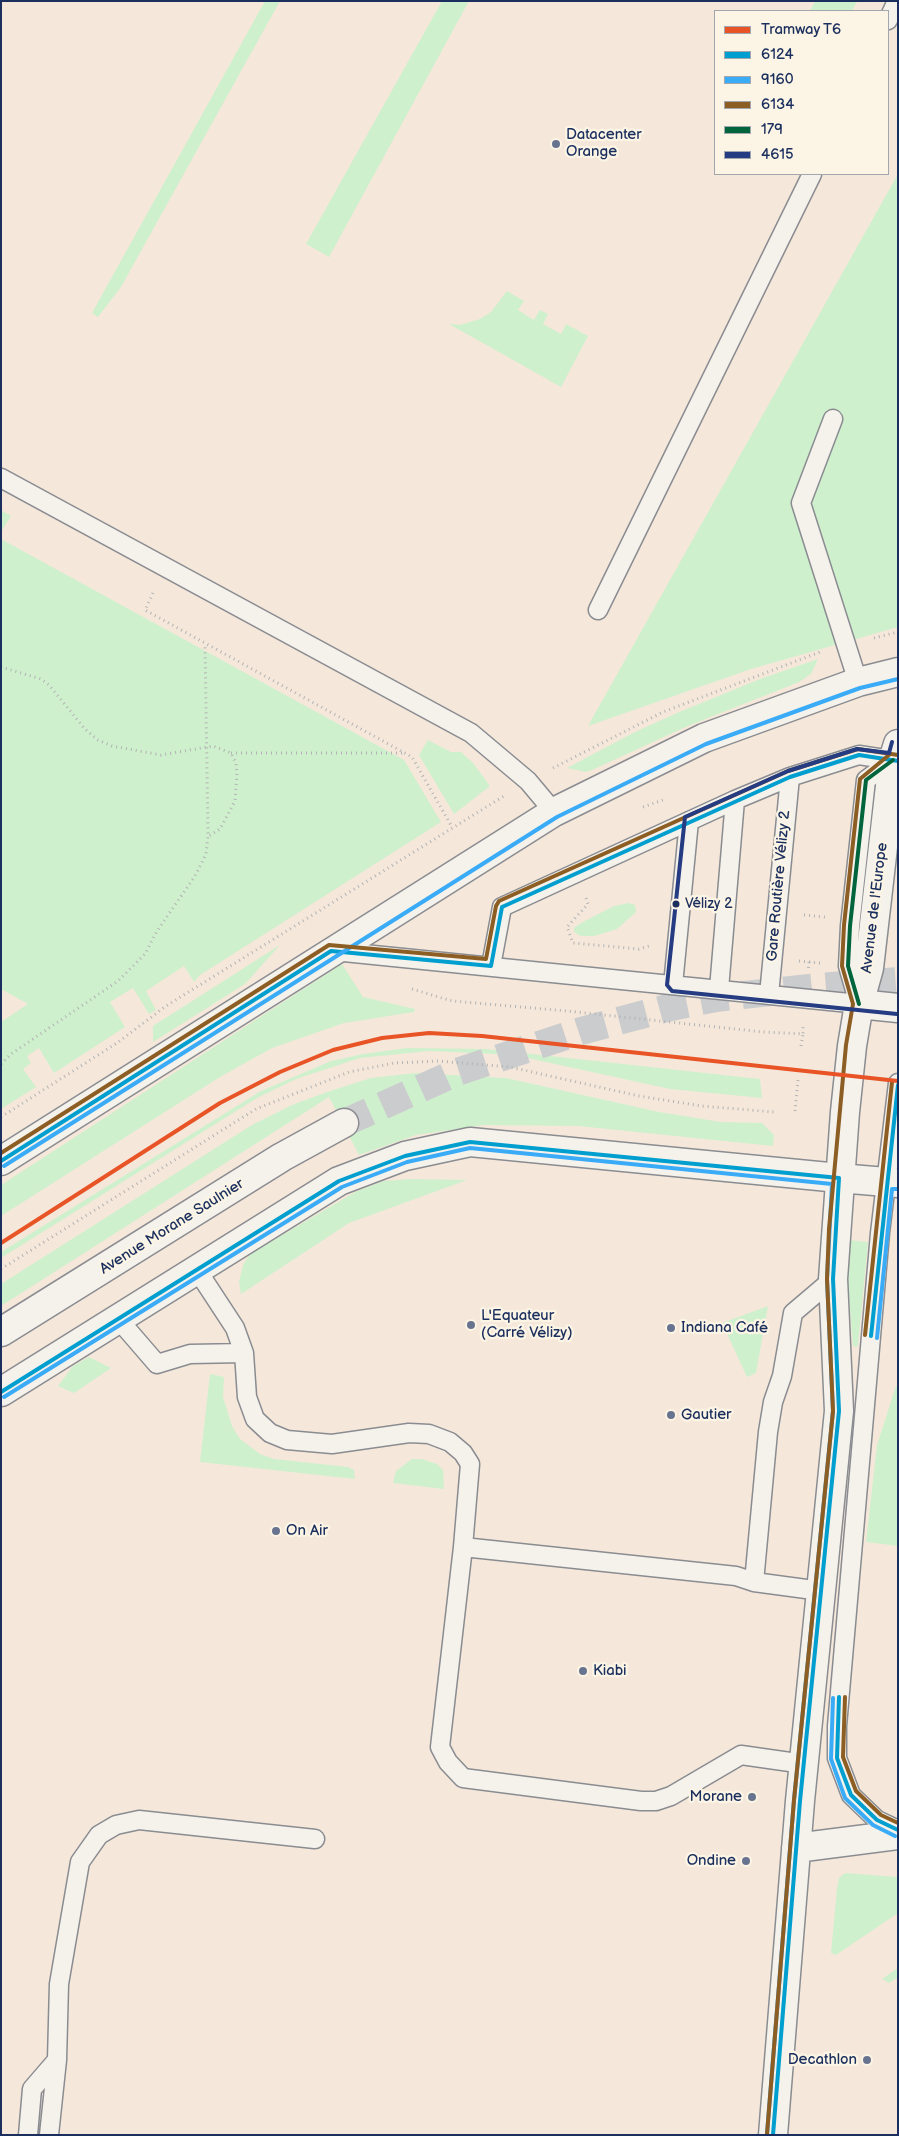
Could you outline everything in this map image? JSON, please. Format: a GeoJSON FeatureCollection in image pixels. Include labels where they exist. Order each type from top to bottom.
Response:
{"type":"FeatureCollection","features":[{"type":"Feature","properties":{"kind":"main road"},"geometry":{"type":"LineString","coordinates":[[1,1161],[331,950],[554,812],[704,738],[858,682],[898,672]]}},
{"type":"Feature","properties":{"kind":"main road","name":"Avenue de l'Europe"},"geometry":{"type":"LineString","coordinates":[[772,2135],[796,1848],[839,1411],[833,1279],[839,1178],[852,1046],[859,1004],[869,968],[896,755]]}},
{"type":"Feature","properties":{"kind":"main road"},"geometry":{"type":"LineString","coordinates":[[859,1004],[898,1008]]}},
{"type":"Feature","properties":{"kind":"main road","name":"Avenue Morane Saulnier"},"geometry":{"type":"LineString","coordinates":[[1,1332],[282,1157],[344,1123]]}},
{"type":"Feature","properties":{"kind":"main road"},"geometry":{"type":"LineString","coordinates":[[1,1392],[339,1181],[405,1156],[470,1142],[892,1183]]}},
{"type":"Feature","properties":{"kind":"main road"},"geometry":{"type":"LineString","coordinates":[[796,1848],[898,1835]]}},
{"type":"Feature","properties":{"kind":"lane"},"geometry":{"type":"LineString","coordinates":[[889,18],[897,1]]}},
{"type":"Feature","properties":{"kind":"lane"},"geometry":{"type":"LineString","coordinates":[[598,610],[812,175]]}},
{"type":"Feature","properties":{"kind":"lane"},"geometry":{"type":"LineString","coordinates":[[833,419],[801,503],[858,682]]}},
{"type":"Feature","properties":{"kind":"lane"},"geometry":{"type":"LineString","coordinates":[[1,478],[471,733],[528,781],[554,812]]}},
{"type":"Feature","properties":{"kind":"lane"},"geometry":{"type":"LineString","coordinates":[[491,966],[502,907],[735,800],[790,777],[859,755],[896,755]]}},
{"type":"Feature","properties":{"kind":"lane","name":"Gare Routière Vélizy 2"},"geometry":{"type":"LineString","coordinates":[[769,995],[790,777]]}},
{"type":"Feature","properties":{"kind":"lane"},"geometry":{"type":"LineString","coordinates":[[719,989],[735,800]]}},
{"type":"Feature","properties":{"kind":"lane"},"geometry":{"type":"LineString","coordinates":[[673,985],[689,821]]}},
{"type":"Feature","properties":{"kind":"lane"},"geometry":{"type":"LineString","coordinates":[[331,950],[859,1004]]}},
{"type":"Feature","properties":{"kind":"lane"},"geometry":{"type":"LineString","coordinates":[[898,1083],[892,1183],[837,1734],[837,1758],[851,1794],[877,1820],[898,1830]]}},
{"type":"Feature","properties":{"kind":"lane"},"geometry":{"type":"LineString","coordinates":[[197,1270],[235,1328],[244,1353],[247,1397],[255,1419],[270,1433],[287,1440],[310,1444],[332,1444],[410,1433],[429,1434],[450,1442],[463,1453],[470,1464],[463,1546],[440,1747],[448,1762],[463,1778],[641,1801],[656,1801],[671,1796],[741,1754],[804,1764]]}},
{"type":"Feature","properties":{"kind":"lane"},"geometry":{"type":"LineString","coordinates":[[754,1582],[768,1432],[773,1402],[782,1376],[793,1312],[833,1279]]}},
{"type":"Feature","properties":{"kind":"lane"},"geometry":{"type":"LineString","coordinates":[[119,1320],[157,1364],[190,1354],[244,1353]]}},
{"type":"Feature","properties":{"kind":"lane"},"geometry":{"type":"LineString","coordinates":[[463,1546],[736,1576],[754,1582],[821,1591]]}},
{"type":"Feature","properties":{"kind":"lane"},"geometry":{"type":"LineString","coordinates":[[49,2135],[57,2060],[59,1984],[80,1862],[99,1834],[116,1826],[139,1820],[315,1839]]}},
{"type":"Feature","properties":{"kind":"lane"},"geometry":{"type":"LineString","coordinates":[[28,2135],[32,2089],[57,2060]]}},
{"type":"Feature","properties":{"kind":"path"},"geometry":{"type":"LineString","coordinates":[[157,586],[145,610],[412,757],[452,828]]}},
{"type":"Feature","properties":{"kind":"path"},"geometry":{"type":"LineString","coordinates":[[1,1064],[11,1054],[118,982],[145,954],[157,930],[196,876],[206,854],[208,836],[205,644]]}},
{"type":"Feature","properties":{"kind":"path"},"geometry":{"type":"LineString","coordinates":[[1,667],[41,679],[56,693],[85,729],[98,740],[112,746],[161,755],[208,747],[221,748],[231,754],[236,763],[237,774],[235,801],[220,829],[208,836]]}},
{"type":"Feature","properties":{"kind":"path"},"geometry":{"type":"LineString","coordinates":[[231,754],[406,754]]}},
{"type":"Feature","properties":{"kind":"path"},"geometry":{"type":"LineString","coordinates":[[802,914],[829,917]]}},
{"type":"Feature","properties":{"kind":"path"},"geometry":{"type":"LineString","coordinates":[[801,1046],[802,1034]]}},
{"type":"Feature","properties":{"kind":"path"},"geometry":{"type":"LineString","coordinates":[[795,1111],[798,1080]]}},
{"type":"Feature","properties":{"kind":"shaded area"},"geometry":{"type":"Polygon","coordinates":[[[1,1],[898,1],[898,2135],[1,2135],[1,1]]]}},
{"type":"Feature","properties":{"kind":"green space"},"geometry":{"type":"Polygon","coordinates":[[[265,1],[280,1],[121,287],[98,317],[92,313],[265,1]]]}},
{"type":"Feature","properties":{"kind":"green space"},"geometry":{"type":"Polygon","coordinates":[[[442,1],[469,1],[329,257],[306,244],[442,1]]]}},
{"type":"Feature","properties":{"kind":"green space"},"geometry":{"type":"Polygon","coordinates":[[[815,1],[857,1],[852,10],[810,10],[815,1]]]}},
{"type":"Feature","properties":{"kind":"green space"},"geometry":{"type":"Polygon","coordinates":[[[898,174],[898,627],[751,669],[588,726],[898,174]]]}},
{"type":"Feature","properties":{"kind":"green space"},"geometry":{"type":"Polygon","coordinates":[[[507,291],[524,301],[518,310],[534,320],[540,310],[548,314],[543,324],[561,334],[566,324],[588,336],[561,387],[449,324],[460,325],[480,319],[491,312],[507,291]]]}},
{"type":"Feature","properties":{"kind":"green space"},"geometry":{"type":"Polygon","coordinates":[[[1,510],[11,516],[1,532],[1,510]]]}},
{"type":"Feature","properties":{"kind":"green space"},"geometry":{"type":"Polygon","coordinates":[[[1,539],[404,760],[441,822],[200,975],[194,982],[184,966],[146,991],[156,1010],[149,1014],[133,988],[110,1002],[125,1027],[54,1073],[39,1048],[27,1056],[31,1063],[23,1069],[36,1087],[1,1109],[1,1022],[28,1004],[1,989],[1,539]]]}},
{"type":"Feature","properties":{"kind":"green space"},"geometry":{"type":"Polygon","coordinates":[[[818,659],[811,674],[799,682],[688,726],[592,770],[586,772],[567,768],[633,733],[677,713],[760,679],[818,659]]]}},
{"type":"Feature","properties":{"kind":"green space"},"geometry":{"type":"Polygon","coordinates":[[[428,740],[451,752],[461,752],[473,763],[490,786],[454,814],[419,755],[428,740]]]}},
{"type":"Feature","properties":{"kind":"green space"},"geometry":{"type":"Polygon","coordinates":[[[629,903],[635,905],[636,912],[617,929],[594,936],[581,936],[574,932],[574,928],[581,923],[614,906],[629,903]]]}},
{"type":"Feature","properties":{"kind":"green space"},"geometry":{"type":"Polygon","coordinates":[[[280,945],[245,984],[153,1042],[153,1026],[280,945]]]}},
{"type":"Feature","properties":{"kind":"green space"},"geometry":{"type":"Polygon","coordinates":[[[342,964],[363,997],[415,1009],[414,1012],[344,1023],[272,1048],[220,1077],[1,1216],[1,1185],[342,964]]]}},
{"type":"Feature","properties":{"kind":"green space"},"geometry":{"type":"Polygon","coordinates":[[[407,1048],[486,1049],[760,1079],[762,1098],[670,1089],[532,1059],[496,1054],[429,1051],[360,1058],[296,1079],[257,1098],[1,1258],[1,1252],[261,1091],[331,1061],[363,1054],[407,1048]]]}},
{"type":"Feature","properties":{"kind":"green space"},"geometry":{"type":"Polygon","coordinates":[[[416,1073],[506,1078],[659,1112],[721,1122],[762,1123],[774,1135],[773,1146],[578,1126],[484,1125],[416,1135],[359,1155],[329,1097],[1,1306],[1,1284],[252,1125],[292,1105],[371,1078],[416,1073]]]}},
{"type":"Feature","properties":{"kind":"green space"},"geometry":{"type":"Polygon","coordinates":[[[410,1179],[467,1180],[349,1223],[241,1294],[239,1282],[243,1265],[250,1254],[357,1191],[384,1181],[410,1179]]]}},
{"type":"Feature","properties":{"kind":"green space"},"geometry":{"type":"Polygon","coordinates":[[[848,1240],[868,1242],[858,1345],[856,1347],[853,1346],[847,1271],[848,1240]]]}},
{"type":"Feature","properties":{"kind":"green space"},"geometry":{"type":"Polygon","coordinates":[[[768,1306],[756,1373],[747,1377],[722,1323],[768,1306]]]}},
{"type":"Feature","properties":{"kind":"green space"},"geometry":{"type":"Polygon","coordinates":[[[89,1357],[111,1368],[74,1393],[58,1386],[73,1366],[89,1357]]]}},
{"type":"Feature","properties":{"kind":"green space"},"geometry":{"type":"Polygon","coordinates":[[[210,1374],[224,1377],[223,1397],[232,1426],[240,1439],[260,1454],[274,1459],[348,1467],[354,1470],[355,1479],[200,1462],[210,1374]]]}},
{"type":"Feature","properties":{"kind":"green space"},"geometry":{"type":"Polygon","coordinates":[[[896,1386],[898,1386],[898,1546],[866,1542],[877,1445],[896,1386]]]}},
{"type":"Feature","properties":{"kind":"green space"},"geometry":{"type":"Polygon","coordinates":[[[412,1459],[422,1459],[437,1464],[443,1470],[444,1489],[393,1483],[396,1471],[412,1459]]]}},
{"type":"Feature","properties":{"kind":"green space"},"geometry":{"type":"Polygon","coordinates":[[[845,1873],[898,1877],[898,1913],[836,1955],[831,1953],[837,1888],[839,1878],[845,1873]]]}},
{"type":"Feature","properties":{"kind":"green space"},"geometry":{"type":"Polygon","coordinates":[[[898,1968],[898,1977],[889,1983],[882,1979],[898,1968]]]}},
{"type":"Feature","properties":{"kind":"tunnel"},"geometry":{"type":"LineString","coordinates":[[344,1123],[457,1072],[581,1031],[671,1007],[716,998],[817,987],[898,981]]}},
{"type":"Feature","properties":{"kind":"tram line","name":"T6"},"geometry":{"type":"LineString","coordinates":[[1,1243],[220,1103],[280,1072],[333,1050],[382,1038],[429,1033],[482,1036],[898,1081]]}},
{"type":"Feature","properties":{"kind":"transit line","name":"9160"},"geometry":{"type":"LineString","coordinates":[[4,1166],[557,817],[706,744],[860,688],[898,679]]}},
{"type":"Feature","properties":{"kind":"transit line","name":"4615"},"geometry":{"type":"LineString","coordinates":[[892,742],[889,753],[857,749],[788,771],[685,817],[667,985],[672,991],[897,1014]]}},
{"type":"Feature","properties":{"kind":"transit line","name":"6134"},"geometry":{"type":"LineString","coordinates":[[1,1153],[329,945],[486,959],[496,906],[499,901],[788,771],[858,749],[898,755]]}},
{"type":"Feature","properties":{"kind":"transit line","name":"6124"},"geometry":{"type":"LineString","coordinates":[[1,1161],[331,951],[491,966],[502,907],[790,777],[859,755],[898,761]]}},
{"type":"Feature","properties":{"kind":"transit line","name":"6134"},"geometry":{"type":"LineString","coordinates":[[767,2134],[794,1800],[833,1411],[827,1279],[829,1229],[846,1045],[853,1004],[842,966],[844,925],[860,779],[889,755]]}},
{"type":"Feature","properties":{"kind":"transit line","name":"179"},"geometry":{"type":"LineString","coordinates":[[859,1004],[848,966],[850,926],[866,780],[893,760]]}},
{"type":"Feature","properties":{"kind":"transit line","name":"6134"},"geometry":{"type":"LineString","coordinates":[[865,1335],[892,1082]]}},
{"type":"Feature","properties":{"kind":"transit line","name":"6124"},"geometry":{"type":"LineString","coordinates":[[871,1336],[898,1085]]}},
{"type":"Feature","properties":{"kind":"transit line","name":"6124"},"geometry":{"type":"LineString","coordinates":[[1,1392],[339,1181],[405,1156],[470,1142],[839,1178],[833,1279],[839,1411],[800,1801],[773,2135]]}},
{"type":"Feature","properties":{"kind":"transit line","name":"9160"},"geometry":{"type":"LineString","coordinates":[[4,1397],[342,1187],[407,1162],[470,1148],[832,1184],[827,1279],[833,1411],[794,1800],[767,2134]]}},
{"type":"Feature","properties":{"kind":"transit line","name":"9160"},"geometry":{"type":"LineString","coordinates":[[877,1338],[892,1189],[897,1189]]}},
{"type":"Feature","properties":{"kind":"transit line","name":"6124"},"geometry":{"type":"LineString","coordinates":[[839,1697],[837,1758],[851,1795],[877,1820],[898,1830]]}},
{"type":"Feature","properties":{"kind":"transit line","name":"6134"},"geometry":{"type":"LineString","coordinates":[[845,1697],[843,1757],[856,1791],[881,1815],[898,1823]]}},
{"type":"Feature","properties":{"kind":"transit line","name":"9160"},"geometry":{"type":"LineString","coordinates":[[833,1698],[831,1759],[845,1798],[873,1825],[895,1836]]}},
{"type":"Feature","properties":{"kind":"place","name":"Datacenter Orange"},"geometry":{"type":"Point","coordinates":[556,144]}},
{"type":"Feature","properties":{"kind":"place","name":"Vélizy 2"},"geometry":{"type":"Point","coordinates":[676,904]}},
{"type":"Feature","properties":{"kind":"place","name":"L'Equateur (Carré Vélizy)"},"geometry":{"type":"Point","coordinates":[471,1325]}},
{"type":"Feature","properties":{"kind":"place","name":"Indiana Café"},"geometry":{"type":"Point","coordinates":[671,1328]}},
{"type":"Feature","properties":{"kind":"place","name":"Gautier"},"geometry":{"type":"Point","coordinates":[671,1415]}},
{"type":"Feature","properties":{"kind":"place","name":"On Air"},"geometry":{"type":"Point","coordinates":[276,1531]}},
{"type":"Feature","properties":{"kind":"place","name":"Kiabi"},"geometry":{"type":"Point","coordinates":[583,1671]}},
{"type":"Feature","properties":{"kind":"place","name":"Morane"},"geometry":{"type":"Point","coordinates":[752,1797]}},
{"type":"Feature","properties":{"kind":"place","name":"Ondine"},"geometry":{"type":"Point","coordinates":[746,1861]}},
{"type":"Feature","properties":{"kind":"place","name":"Decathlon"},"geometry":{"type":"Point","coordinates":[867,2060]}}]}
